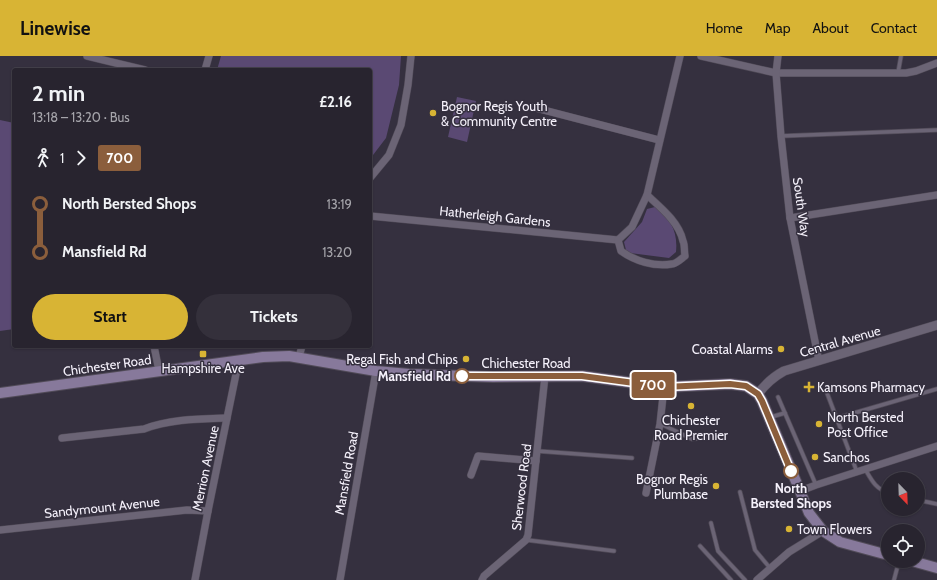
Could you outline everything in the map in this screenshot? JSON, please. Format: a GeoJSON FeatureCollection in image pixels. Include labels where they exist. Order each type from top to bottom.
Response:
{"type":"FeatureCollection","features":[{"type":"Feature","properties":{"kind":"main road","name":"Chichester Road"},"geometry":{"type":"LineString","coordinates":[[0,393],[235,360],[290,356],[376,371],[409,374],[442,376],[582,376],[664,387],[730,384],[746,386],[758,394]]}},
{"type":"Feature","properties":{"kind":"main road"},"geometry":{"type":"LineString","coordinates":[[758,394],[770,417],[809,513],[823,531],[840,542],[881,553]]}},
{"type":"Feature","properties":{"kind":"main road"},"geometry":{"type":"LineString","coordinates":[[925,565],[937,568]]}},
{"type":"Feature","properties":{"kind":"street"},"geometry":{"type":"LineString","coordinates":[[87,56],[137,68]]}},
{"type":"Feature","properties":{"kind":"street"},"geometry":{"type":"LineString","coordinates":[[206,68],[209,56]]}},
{"type":"Feature","properties":{"kind":"street"},"geometry":{"type":"LineString","coordinates":[[372,176],[389,155],[400,125],[408,85],[411,56]]}},
{"type":"Feature","properties":{"kind":"street"},"geometry":{"type":"LineString","coordinates":[[646,195],[661,207],[675,223],[683,240],[685,256],[673,264],[652,264],[632,259],[621,251],[618,240],[632,227],[646,195],[680,56]]}},
{"type":"Feature","properties":{"kind":"street"},"geometry":{"type":"LineString","coordinates":[[701,56],[776,73],[898,73],[916,71],[937,63]]}},
{"type":"Feature","properties":{"kind":"street","name":"South Way"},"geometry":{"type":"LineString","coordinates":[[778,56],[776,73],[790,218],[819,361]]}},
{"type":"Feature","properties":{"kind":"street"},"geometry":{"type":"LineString","coordinates":[[532,107],[659,140]]}},
{"type":"Feature","properties":{"kind":"street"},"geometry":{"type":"LineString","coordinates":[[790,218],[937,195]]}},
{"type":"Feature","properties":{"kind":"street","name":"Hatherleigh Gardens"},"geometry":{"type":"LineString","coordinates":[[372,216],[618,240]]}},
{"type":"Feature","properties":{"kind":"street","name":"Central Avenue"},"geometry":{"type":"LineString","coordinates":[[758,394],[767,382],[784,371],[937,325]]}},
{"type":"Feature","properties":{"kind":"street"},"geometry":{"type":"LineString","coordinates":[[154,348],[159,371]]}},
{"type":"Feature","properties":{"kind":"street"},"geometry":{"type":"LineString","coordinates":[[299,357],[301,348]]}},
{"type":"Feature","properties":{"kind":"street","name":"Merrion Avenue"},"geometry":{"type":"LineString","coordinates":[[195,580],[236,374],[235,360]]}},
{"type":"Feature","properties":{"kind":"street","name":"Mansfield Road"},"geometry":{"type":"LineString","coordinates":[[340,580],[376,371]]}},
{"type":"Feature","properties":{"kind":"street","name":"Sherwood Road"},"geometry":{"type":"LineString","coordinates":[[482,580],[490,570],[526,540],[530,529],[545,376]]}},
{"type":"Feature","properties":{"kind":"street"},"geometry":{"type":"LineString","coordinates":[[646,493],[660,424],[664,387]]}},
{"type":"Feature","properties":{"kind":"street"},"geometry":{"type":"LineString","coordinates":[[62,438],[144,429],[157,424],[227,418]]}},
{"type":"Feature","properties":{"kind":"street"},"geometry":{"type":"LineString","coordinates":[[800,491],[937,446]]}},
{"type":"Feature","properties":{"kind":"street"},"geometry":{"type":"LineString","coordinates":[[471,475],[478,456],[536,461]]}},
{"type":"Feature","properties":{"kind":"street","name":"Sandymount Avenue"},"geometry":{"type":"LineString","coordinates":[[0,530],[187,510],[208,511]]}},
{"type":"Feature","properties":{"kind":"street"},"geometry":{"type":"LineString","coordinates":[[757,580],[789,552],[823,531]]}},
{"type":"Feature","properties":{"kind":"lane"},"geometry":{"type":"LineString","coordinates":[[898,73],[901,56]]}},
{"type":"Feature","properties":{"kind":"lane"},"geometry":{"type":"LineString","coordinates":[[781,136],[937,130]]}},
{"type":"Feature","properties":{"kind":"lane"},"geometry":{"type":"LineString","coordinates":[[837,418],[937,388]]}},
{"type":"Feature","properties":{"kind":"lane"},"geometry":{"type":"LineString","coordinates":[[827,393],[857,472]]}},
{"type":"Feature","properties":{"kind":"lane"},"geometry":{"type":"LineString","coordinates":[[778,397],[816,485]]}},
{"type":"Feature","properties":{"kind":"lane"},"geometry":{"type":"LineString","coordinates":[[770,417],[785,412]]}},
{"type":"Feature","properties":{"kind":"lane"},"geometry":{"type":"LineString","coordinates":[[660,424],[692,439],[722,436]]}},
{"type":"Feature","properties":{"kind":"lane"},"geometry":{"type":"LineString","coordinates":[[537,451],[632,458]]}},
{"type":"Feature","properties":{"kind":"lane"},"geometry":{"type":"LineString","coordinates":[[865,469],[872,481],[881,490]]}},
{"type":"Feature","properties":{"kind":"lane"},"geometry":{"type":"LineString","coordinates":[[740,492],[756,550],[770,568]]}},
{"type":"Feature","properties":{"kind":"lane"},"geometry":{"type":"LineString","coordinates":[[925,501],[937,504]]}},
{"type":"Feature","properties":{"kind":"lane"},"geometry":{"type":"LineString","coordinates":[[711,523],[718,551],[745,580]]}},
{"type":"Feature","properties":{"kind":"lane"},"geometry":{"type":"LineString","coordinates":[[526,540],[614,551]]}},
{"type":"Feature","properties":{"kind":"lane"},"geometry":{"type":"LineString","coordinates":[[700,546],[731,580]]}},
{"type":"Feature","properties":{"kind":"lane"},"geometry":{"type":"LineString","coordinates":[[894,580],[897,568]]}},
{"type":"Feature","properties":{"kind":"shaded area"},"geometry":{"type":"Polygon","coordinates":[[[221,56],[401,56],[399,85],[386,138],[372,156],[372,68],[218,68],[221,56]]]}},
{"type":"Feature","properties":{"kind":"shaded area"},"geometry":{"type":"Polygon","coordinates":[[[457,97],[476,101],[467,142],[448,137],[457,97]]]}},
{"type":"Feature","properties":{"kind":"shaded area"},"geometry":{"type":"Polygon","coordinates":[[[0,120],[12,123],[12,329],[0,331],[0,120]]]}},
{"type":"Feature","properties":{"kind":"shaded area"},"geometry":{"type":"Polygon","coordinates":[[[655,207],[661,211],[669,221],[676,238],[676,252],[669,258],[630,253],[626,250],[624,242],[642,222],[647,209],[655,207]]]}},
{"type":"Feature","properties":{"kind":"bus line","name":"700"},"geometry":{"type":"LineString","coordinates":[[462,376],[582,376],[664,387],[730,384],[746,386],[758,394],[762,401],[791,471]]}},
{"type":"Feature","properties":{"kind":"place","name":"Bognor Regis Youth & Community Centre"},"geometry":{"type":"Point","coordinates":[433,113]}},
{"type":"Feature","properties":{"kind":"place","name":"Coastal Alarms"},"geometry":{"type":"Point","coordinates":[781,349]}},
{"type":"Feature","properties":{"kind":"place","name":"Hampshire Ave"},"geometry":{"type":"Point","coordinates":[203,354]}},
{"type":"Feature","properties":{"kind":"place","name":"Regal Fish and Chips"},"geometry":{"type":"Point","coordinates":[466,359]}},
{"type":"Feature","properties":{"kind":"place","name":"Mansfield Rd"},"geometry":{"type":"Point","coordinates":[462,376]}},
{"type":"Feature","properties":{"kind":"place","name":"Kamsons Pharmacy"},"geometry":{"type":"Point","coordinates":[809,387]}},
{"type":"Feature","properties":{"kind":"place","name":"Chichester Road Premier"},"geometry":{"type":"Point","coordinates":[691,406]}},
{"type":"Feature","properties":{"kind":"place","name":"North Bersted Post Office"},"geometry":{"type":"Point","coordinates":[819,424]}},
{"type":"Feature","properties":{"kind":"place","name":"Sanchos"},"geometry":{"type":"Point","coordinates":[815,457]}},
{"type":"Feature","properties":{"kind":"place","name":"North Bersted Shops"},"geometry":{"type":"Point","coordinates":[791,471]}},
{"type":"Feature","properties":{"kind":"place","name":"Bognor Regis Plumbase"},"geometry":{"type":"Point","coordinates":[716,486]}},
{"type":"Feature","properties":{"kind":"place","name":"Town Flowers"},"geometry":{"type":"Point","coordinates":[789,529]}}]}
